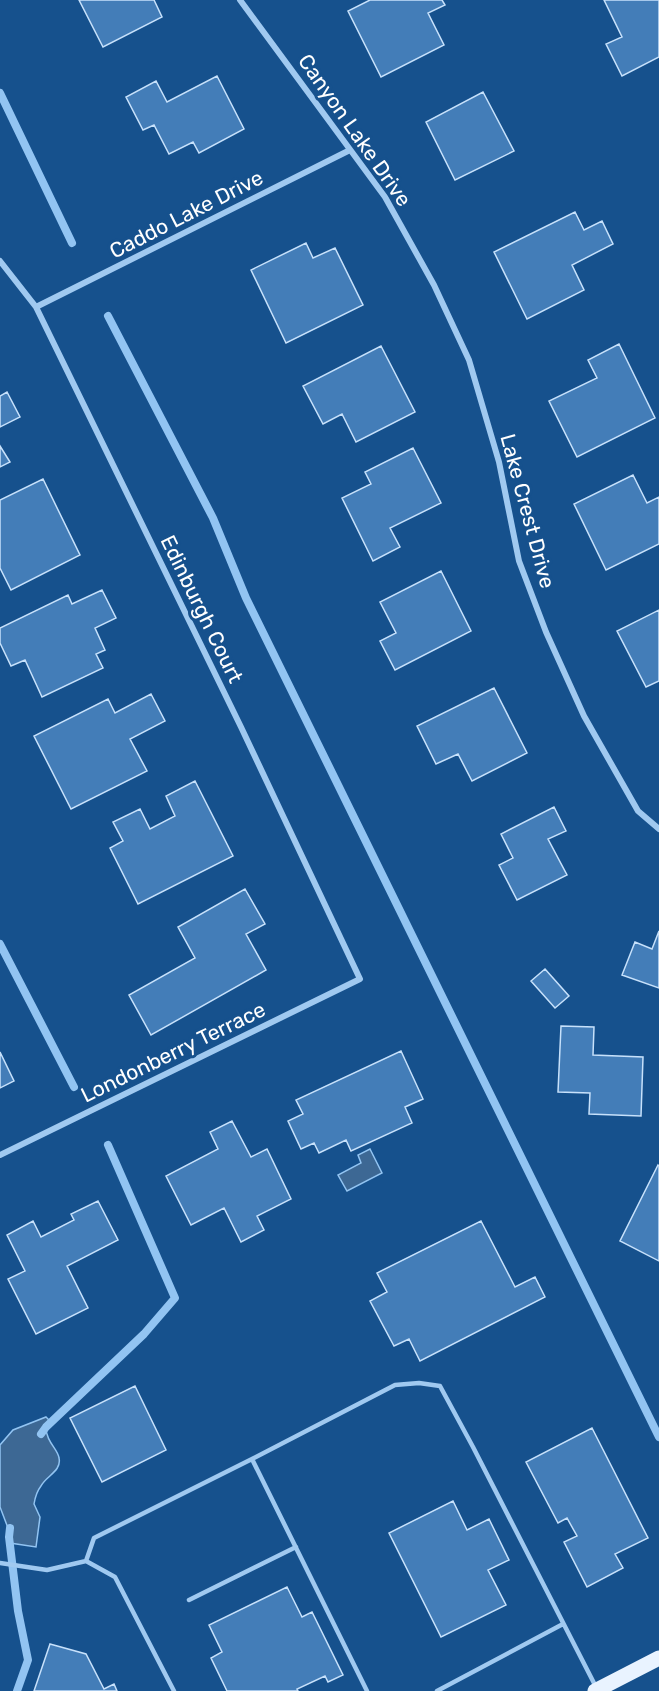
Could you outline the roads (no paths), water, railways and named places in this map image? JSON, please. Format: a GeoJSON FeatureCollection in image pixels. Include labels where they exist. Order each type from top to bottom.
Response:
{"type":"FeatureCollection","features":[{"type":"Feature","properties":{"kind":"main road"},"geometry":{"type":"LineString","coordinates":[[603,1688],[659,1658]]}},
{"type":"Feature","properties":{"kind":"street","name":"Canyon Lake Drive"},"geometry":{"type":"LineString","coordinates":[[240,0],[385,196],[434,285]]}},
{"type":"Feature","properties":{"kind":"street","name":"Caddo Lake Drive"},"geometry":{"type":"LineString","coordinates":[[36,308],[350,150]]}},
{"type":"Feature","properties":{"kind":"street","name":"Edinburgh Court"},"geometry":{"type":"LineString","coordinates":[[0,261],[36,308],[241,727],[360,979]]}},
{"type":"Feature","properties":{"kind":"street","name":"Lake Crest Drive"},"geometry":{"type":"LineString","coordinates":[[434,285],[469,360],[500,462],[519,561],[546,632],[584,716],[638,811],[659,829]]}},
{"type":"Feature","properties":{"kind":"street","name":"Londonberry Terrace"},"geometry":{"type":"LineString","coordinates":[[0,1155],[360,979]]}},
{"type":"Feature","properties":{"kind":"lane"},"geometry":{"type":"LineString","coordinates":[[86,1561],[94,1538],[395,1385],[419,1383],[440,1386],[563,1624],[603,1688]]}},
{"type":"Feature","properties":{"kind":"lane"},"geometry":{"type":"LineString","coordinates":[[252,1459],[367,1691]]}},
{"type":"Feature","properties":{"kind":"lane"},"geometry":{"type":"LineString","coordinates":[[189,1600],[296,1547]]}},
{"type":"Feature","properties":{"kind":"lane"},"geometry":{"type":"LineString","coordinates":[[0,1563],[47,1570],[86,1561],[115,1577],[174,1691]]}},
{"type":"Feature","properties":{"kind":"lane"},"geometry":{"type":"LineString","coordinates":[[436,1691],[563,1624]]}},
{"type":"Feature","properties":{"kind":"water"},"geometry":{"type":"Polygon","coordinates":[[[370,1149],[382,1173],[347,1191],[338,1175],[361,1163],[358,1155],[370,1149]]]}},
{"type":"Feature","properties":{"kind":"water"},"geometry":{"type":"Polygon","coordinates":[[[46,1417],[50,1421],[46,1427],[47,1432],[58,1455],[59,1463],[56,1470],[38,1490],[34,1504],[40,1517],[36,1547],[10,1543],[8,1528],[0,1507],[0,1445],[13,1430],[46,1417]]]}},
{"type":"Feature","properties":{"kind":"waterway"},"geometry":{"type":"LineString","coordinates":[[0,93],[72,243]]}},
{"type":"Feature","properties":{"kind":"waterway"},"geometry":{"type":"LineString","coordinates":[[108,316],[213,518],[246,598],[659,1437]]}},
{"type":"Feature","properties":{"kind":"waterway"},"geometry":{"type":"LineString","coordinates":[[0,944],[74,1087]]}},
{"type":"Feature","properties":{"kind":"waterway"},"geometry":{"type":"LineString","coordinates":[[41,1434],[144,1334],[175,1298],[108,1145]]}},
{"type":"Feature","properties":{"kind":"waterway"},"geometry":{"type":"LineString","coordinates":[[10,1528],[9,1537],[18,1611],[28,1660],[17,1691]]}}]}
